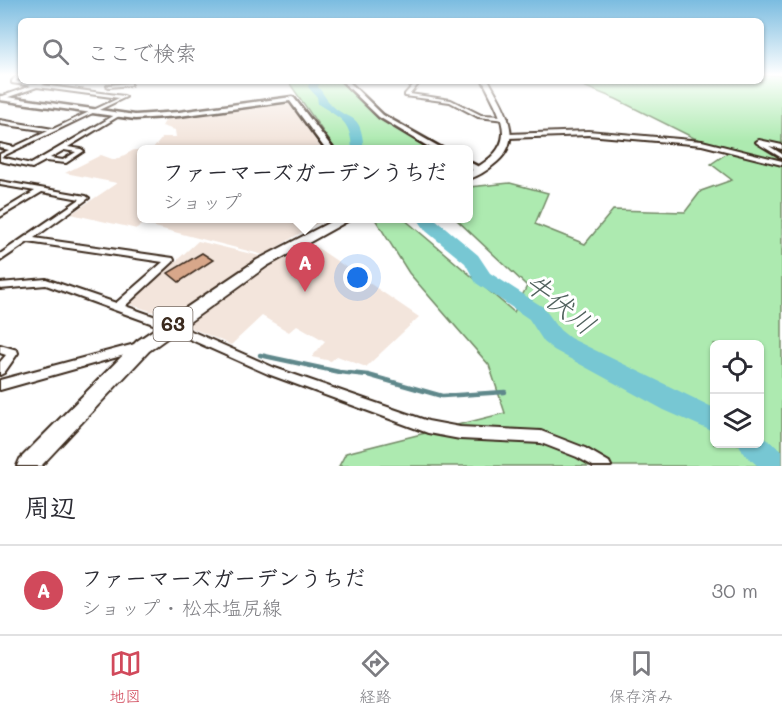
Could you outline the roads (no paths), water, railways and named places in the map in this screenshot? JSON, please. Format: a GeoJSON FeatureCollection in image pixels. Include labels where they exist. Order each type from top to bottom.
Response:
{"type":"FeatureCollection","features":[{"type":"Feature","properties":{"kind":"main road"},"geometry":{"type":"LineString","coordinates":[[473,170],[501,152],[508,136],[505,118],[494,97]]}},
{"type":"Feature","properties":{"kind":"main road","name":"63"},"geometry":{"type":"LineString","coordinates":[[27,466],[143,346],[262,263],[339,223]]}},
{"type":"Feature","properties":{"kind":"street"},"geometry":{"type":"LineString","coordinates":[[0,158],[122,97]]}},
{"type":"Feature","properties":{"kind":"street"},"geometry":{"type":"LineString","coordinates":[[361,97],[381,116],[432,145]]}},
{"type":"Feature","properties":{"kind":"street"},"geometry":{"type":"LineString","coordinates":[[419,97],[451,101],[470,113],[505,118]]}},
{"type":"Feature","properties":{"kind":"street"},"geometry":{"type":"LineString","coordinates":[[1,99],[135,117],[179,114],[292,99],[326,145]]}},
{"type":"Feature","properties":{"kind":"street"},"geometry":{"type":"LineString","coordinates":[[0,158],[32,166],[117,116]]}},
{"type":"Feature","properties":{"kind":"street"},"geometry":{"type":"LineString","coordinates":[[0,122],[53,130]]}},
{"type":"Feature","properties":{"kind":"street"},"geometry":{"type":"LineString","coordinates":[[508,136],[598,134],[702,143],[782,163]]}},
{"type":"Feature","properties":{"kind":"street"},"geometry":{"type":"LineString","coordinates":[[782,147],[759,142],[782,156]]}},
{"type":"Feature","properties":{"kind":"street"},"geometry":{"type":"LineString","coordinates":[[0,146],[14,149]]}},
{"type":"Feature","properties":{"kind":"street"},"geometry":{"type":"LineString","coordinates":[[44,159],[64,162],[81,151],[63,148]]}},
{"type":"Feature","properties":{"kind":"street"},"geometry":{"type":"LineString","coordinates":[[0,183],[86,198],[0,258]]}},
{"type":"Feature","properties":{"kind":"street"},"geometry":{"type":"LineString","coordinates":[[0,216],[42,190]]}},
{"type":"Feature","properties":{"kind":"street"},"geometry":{"type":"LineString","coordinates":[[27,239],[170,260],[118,307]]}},
{"type":"Feature","properties":{"kind":"street"},"geometry":{"type":"LineString","coordinates":[[0,286],[46,282],[170,326],[272,371],[428,427],[460,433],[541,437],[581,452],[605,466]]}},
{"type":"Feature","properties":{"kind":"street"},"geometry":{"type":"LineString","coordinates":[[0,385],[143,346]]}},
{"type":"Feature","properties":{"kind":"street"},"geometry":{"type":"LineString","coordinates":[[0,349],[14,353],[0,370]]}},
{"type":"Feature","properties":{"kind":"waterway","name":"牛伏川"},"geometry":{"type":"LineString","coordinates":[[322,97],[322,102],[352,122],[357,132],[358,145]]}},
{"type":"Feature","properties":{"kind":"waterway","name":"牛伏川"},"geometry":{"type":"LineString","coordinates":[[429,223],[472,259],[483,278],[536,313],[552,336],[562,344],[673,402],[710,418]]}},
{"type":"Feature","properties":{"kind":"waterway"},"geometry":{"type":"LineString","coordinates":[[260,355],[339,372],[368,375],[442,396],[505,392]]}},
{"type":"Feature","properties":{"kind":"waterway","name":"牛伏川"},"geometry":{"type":"LineString","coordinates":[[757,448],[779,466]]}},
{"type":"Feature","properties":{"kind":"place","name":"ファーマーズガーデンうちだ"},"geometry":{"type":"Point","coordinates":[305,292]}}]}
